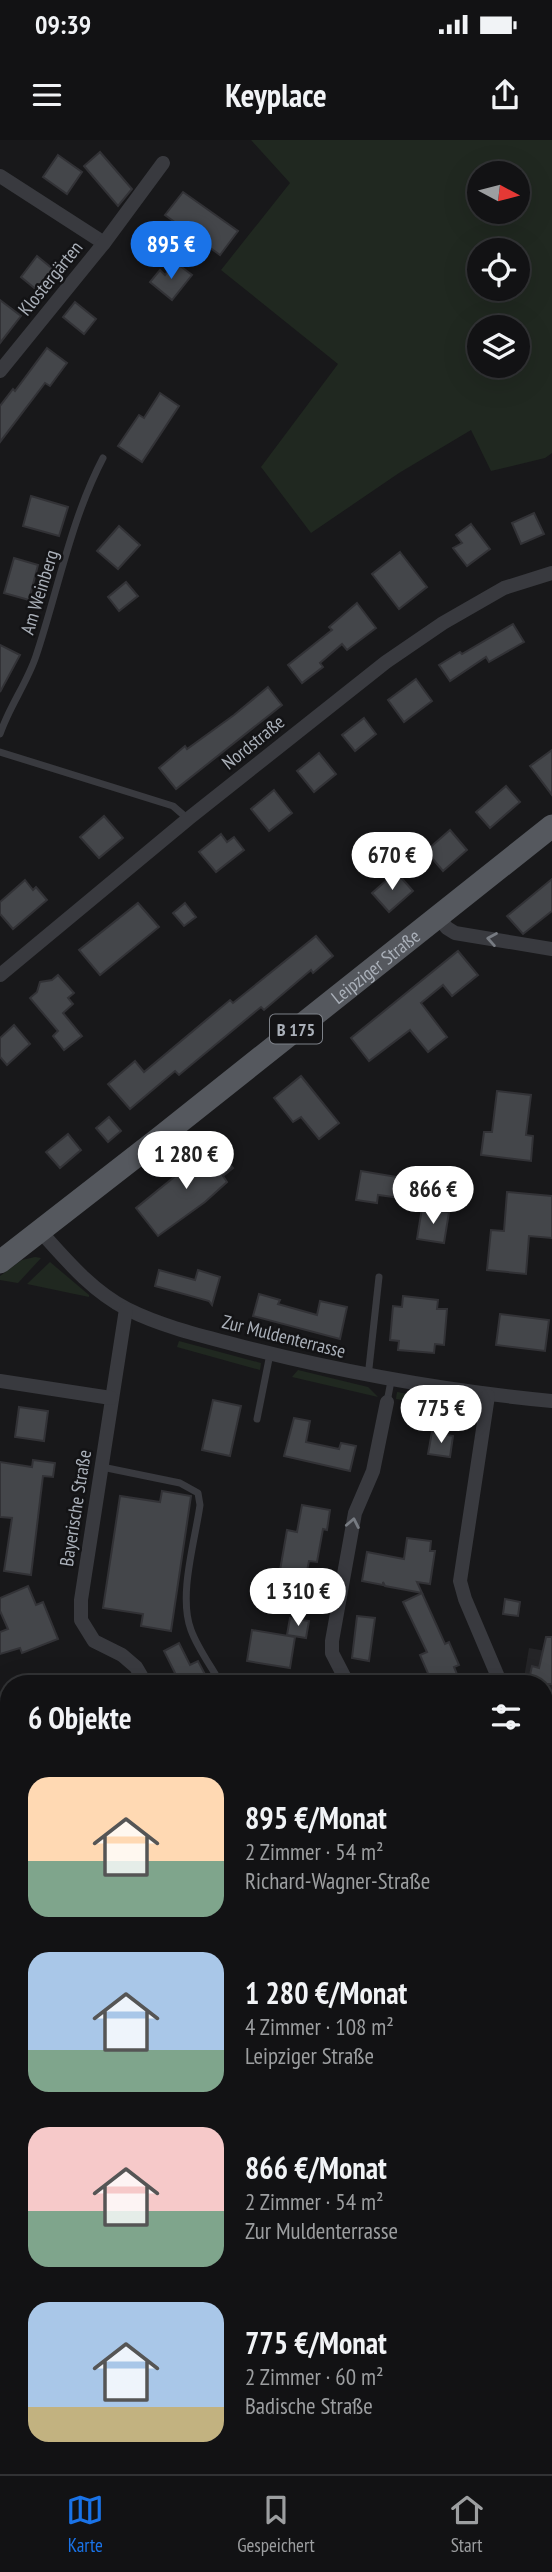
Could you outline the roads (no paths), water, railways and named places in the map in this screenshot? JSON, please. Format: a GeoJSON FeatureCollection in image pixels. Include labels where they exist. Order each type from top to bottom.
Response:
{"type":"FeatureCollection","features":[{"type":"Feature","properties":{"kind":"main road","name":"Leipziger Straße"},"geometry":{"type":"LineString","coordinates":[[0,1262],[552,826]]}},
{"type":"Feature","properties":{"kind":"street","name":"Klostergärten"},"geometry":{"type":"LineString","coordinates":[[0,371],[104,243],[163,163]]}},
{"type":"Feature","properties":{"kind":"street"},"geometry":{"type":"LineString","coordinates":[[0,176],[104,243]]}},
{"type":"Feature","properties":{"kind":"street","name":"Nordstraße"},"geometry":{"type":"LineString","coordinates":[[0,975],[188,819],[386,662],[443,623],[504,588],[552,573]]}},
{"type":"Feature","properties":{"kind":"street"},"geometry":{"type":"LineString","coordinates":[[438,917],[455,933],[552,949]]}},
{"type":"Feature","properties":{"kind":"street","name":"Zur Muldenterrasse"},"geometry":{"type":"LineString","coordinates":[[40,1231],[81,1276],[125,1309],[184,1332],[368,1377],[488,1396],[552,1401]]}},
{"type":"Feature","properties":{"kind":"street","name":"Bayerische Straße"},"geometry":{"type":"LineString","coordinates":[[125,1309],[81,1600],[81,1620],[94,1641],[129,1661],[141,1675]]}},
{"type":"Feature","properties":{"kind":"street"},"geometry":{"type":"LineString","coordinates":[[0,1381],[111,1398]]}},
{"type":"Feature","properties":{"kind":"street"},"geometry":{"type":"LineString","coordinates":[[488,1396],[460,1581],[497,1675]]}},
{"type":"Feature","properties":{"kind":"street"},"geometry":{"type":"LineString","coordinates":[[343,1675],[332,1653],[332,1641],[355,1513],[373,1471],[387,1402]]}},
{"type":"Feature","properties":{"kind":"lane","name":"Am Weinberg"},"geometry":{"type":"LineString","coordinates":[[0,734],[7,714],[36,658],[89,485],[103,457]]}},
{"type":"Feature","properties":{"kind":"lane"},"geometry":{"type":"LineString","coordinates":[[0,752],[173,806],[188,819]]}},
{"type":"Feature","properties":{"kind":"lane"},"geometry":{"type":"LineString","coordinates":[[368,1377],[379,1277]]}},
{"type":"Feature","properties":{"kind":"lane"},"geometry":{"type":"LineString","coordinates":[[257,1419],[270,1354]]}},
{"type":"Feature","properties":{"kind":"lane"},"geometry":{"type":"LineString","coordinates":[[387,1402],[391,1381]]}},
{"type":"Feature","properties":{"kind":"lane"},"geometry":{"type":"LineString","coordinates":[[101,1467],[180,1483],[198,1493],[200,1504],[188,1579],[187,1614],[191,1631],[216,1675]]}}]}
